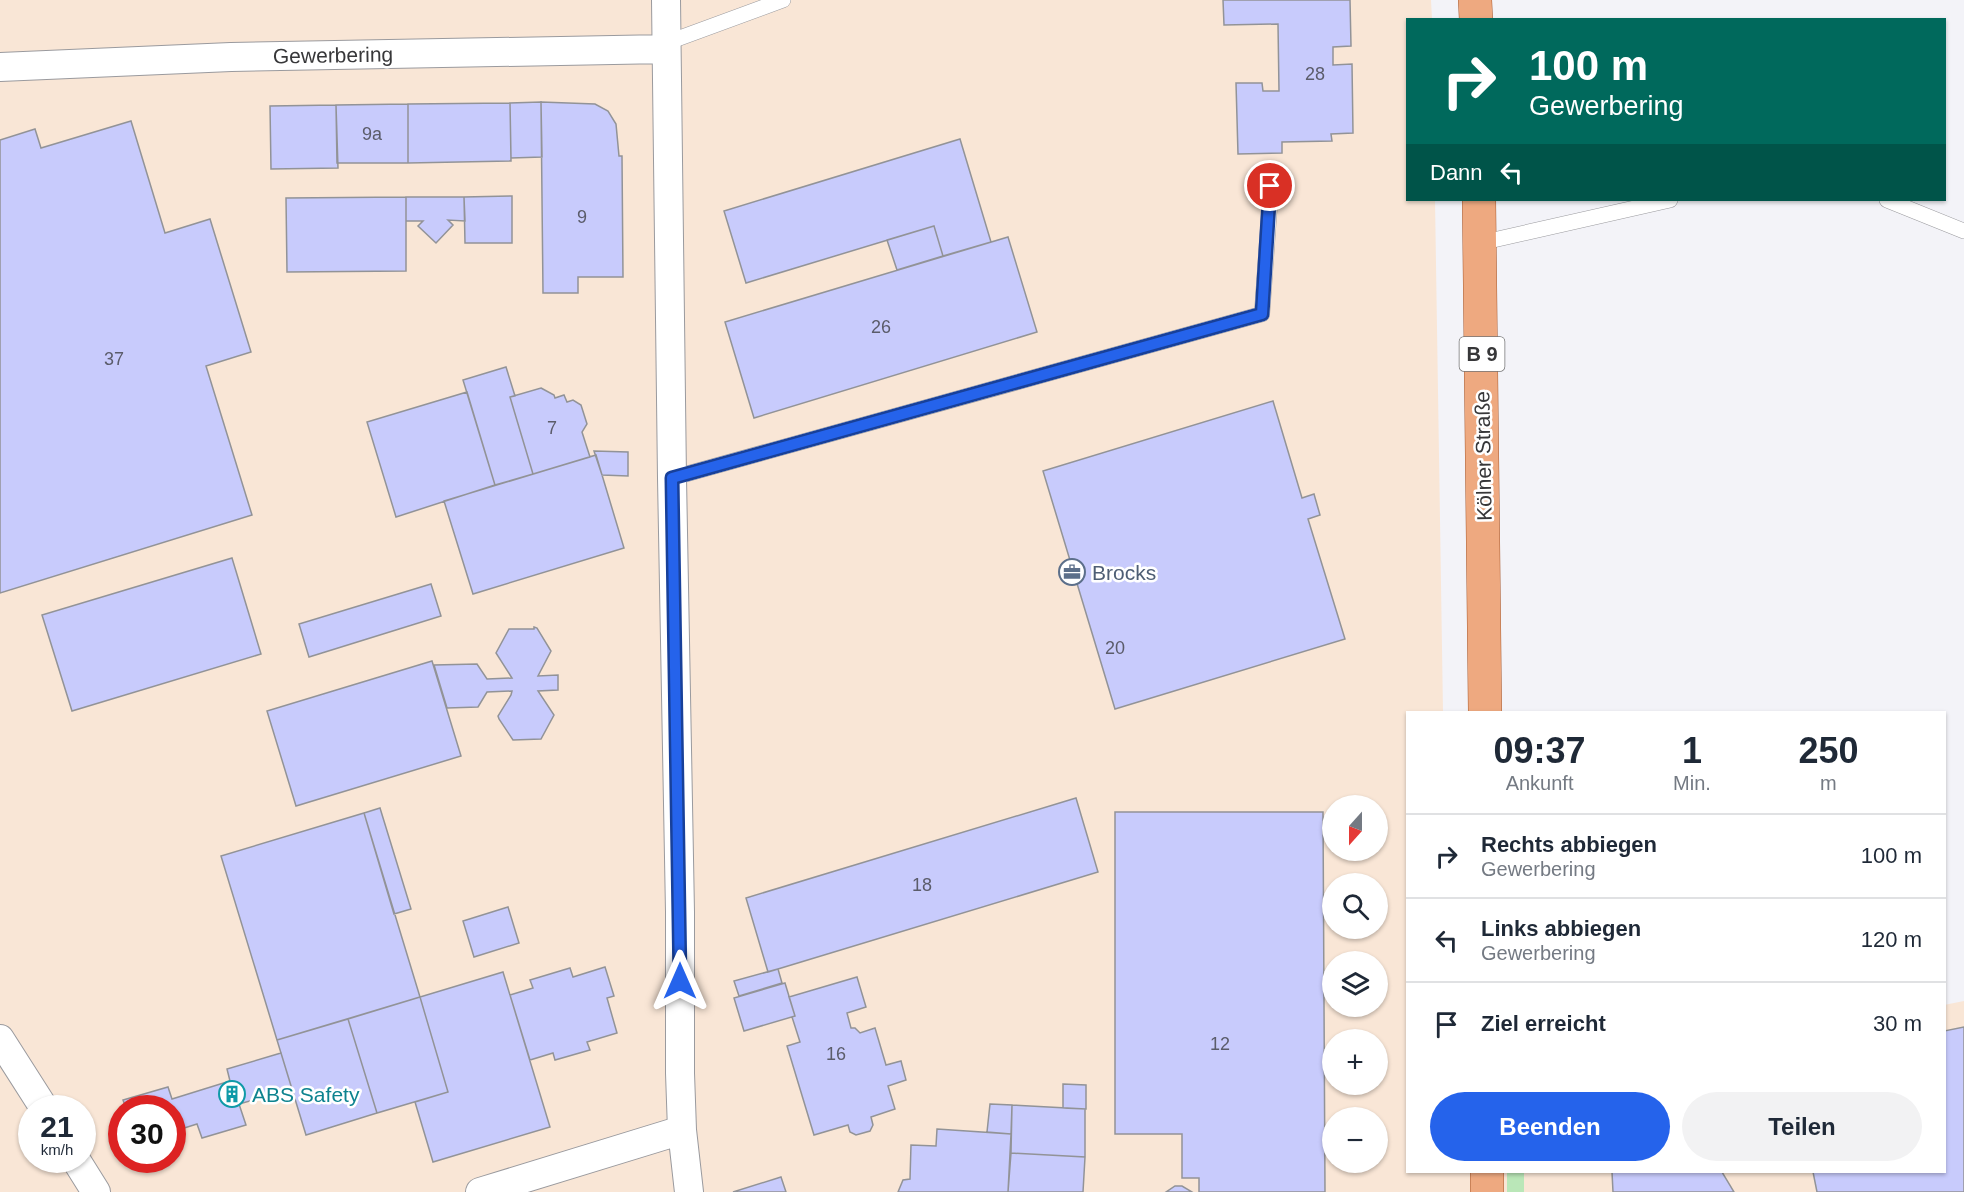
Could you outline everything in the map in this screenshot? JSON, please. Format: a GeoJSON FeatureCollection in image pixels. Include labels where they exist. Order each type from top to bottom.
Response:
{"type":"FeatureCollection","features":[{"type":"Feature","properties":{"kind":"main road"},"geometry":{"type":"LineString","coordinates":[[1475,0],[1476,18]]}},
{"type":"Feature","properties":{"kind":"main road","name":"Kölner Straße"},"geometry":{"type":"LineString","coordinates":[[1479,201],[1485,711]]}},
{"type":"Feature","properties":{"kind":"main road"},"geometry":{"type":"LineString","coordinates":[[1487,1173],[1487,1192]]}},
{"type":"Feature","properties":{"kind":"street"},"geometry":{"type":"LineString","coordinates":[[666,0],[680,889],[680,1072],[682,1130],[689,1192]]}},
{"type":"Feature","properties":{"kind":"street","name":"Gewerbering"},"geometry":{"type":"LineString","coordinates":[[0,67],[231,57],[666,46]]}},
{"type":"Feature","properties":{"kind":"street"},"geometry":{"type":"LineString","coordinates":[[0,1039],[36,1095]]}},
{"type":"Feature","properties":{"kind":"street"},"geometry":{"type":"LineString","coordinates":[[480,1192],[682,1130]]}},
{"type":"Feature","properties":{"kind":"street"},"geometry":{"type":"LineString","coordinates":[[84,1173],[96,1192]]}},
{"type":"Feature","properties":{"kind":"lane"},"geometry":{"type":"LineString","coordinates":[[666,46],[783,0]]}},
{"type":"Feature","properties":{"kind":"lane"},"geometry":{"type":"LineString","coordinates":[[672,478],[1262,314],[1270,186]]}},
{"type":"Feature","properties":{"kind":"lane"},"geometry":{"type":"LineString","coordinates":[[1480,243],[1666,201]]}},
{"type":"Feature","properties":{"kind":"lane"},"geometry":{"type":"LineString","coordinates":[[1889,201],[1964,231]]}},
{"type":"Feature","properties":{"kind":"shaded area"},"geometry":{"type":"Polygon","coordinates":[[[0,0],[1431,0],[1432,18],[1406,18],[1406,201],[1435,201],[1443,711],[1406,711],[1406,1173],[1946,1173],[1946,1005],[1964,1001],[1964,1192],[0,1192],[0,0]]]}},
{"type":"Feature","properties":{"kind":"green space"},"geometry":{"type":"Polygon","coordinates":[[[1507,1173],[1524,1173],[1524,1192],[1507,1192],[1507,1173]]]}},
{"type":"Feature","properties":{"kind":"building"},"geometry":{"type":"Polygon","coordinates":[[[1223,0],[1350,0],[1351,46],[1333,47],[1333,65],[1352,64],[1353,133],[1331,134],[1332,141],[1282,142],[1282,153],[1238,154],[1236,83],[1262,83],[1263,91],[1279,91],[1278,24],[1224,25],[1223,0]]]}},
{"type":"Feature","properties":{"kind":"building"},"geometry":{"type":"Polygon","coordinates":[[[541,102],[595,104],[608,111],[616,124],[619,156],[622,156],[623,277],[578,277],[578,293],[543,293],[541,102]]]}},
{"type":"Feature","properties":{"kind":"building"},"geometry":{"type":"Polygon","coordinates":[[[541,102],[542,157],[511,158],[510,103],[541,102]]]}},
{"type":"Feature","properties":{"kind":"building"},"geometry":{"type":"Polygon","coordinates":[[[510,103],[511,161],[408,163],[408,104],[510,103]]]}},
{"type":"Feature","properties":{"kind":"building"},"geometry":{"type":"Polygon","coordinates":[[[408,104],[408,163],[337,163],[336,105],[408,104]]]}},
{"type":"Feature","properties":{"kind":"building"},"geometry":{"type":"Polygon","coordinates":[[[336,105],[338,168],[271,169],[270,106],[336,105]]]}},
{"type":"Feature","properties":{"kind":"building"},"geometry":{"type":"Polygon","coordinates":[[[131,121],[165,233],[210,219],[251,352],[206,366],[252,515],[0,593],[0,140],[35,129],[41,148],[131,121]]]}},
{"type":"Feature","properties":{"kind":"building"},"geometry":{"type":"Polygon","coordinates":[[[960,139],[991,242],[943,256],[934,226],[746,283],[724,211],[960,139]]]}},
{"type":"Feature","properties":{"kind":"building"},"geometry":{"type":"Polygon","coordinates":[[[512,196],[512,243],[465,243],[464,197],[512,196]]]}},
{"type":"Feature","properties":{"kind":"building"},"geometry":{"type":"Polygon","coordinates":[[[406,197],[406,271],[287,272],[286,198],[406,197]]]}},
{"type":"Feature","properties":{"kind":"building"},"geometry":{"type":"Polygon","coordinates":[[[406,197],[464,197],[465,221],[448,220],[453,225],[436,243],[418,226],[423,221],[406,221],[406,197]]]}},
{"type":"Feature","properties":{"kind":"building"},"geometry":{"type":"Polygon","coordinates":[[[934,226],[943,256],[897,270],[887,240],[934,226]]]}},
{"type":"Feature","properties":{"kind":"building"},"geometry":{"type":"Polygon","coordinates":[[[1008,237],[1037,332],[754,418],[725,322],[1008,237]]]}},
{"type":"Feature","properties":{"kind":"building"},"geometry":{"type":"Polygon","coordinates":[[[506,367],[515,396],[510,397],[533,474],[495,485],[463,380],[506,367]]]}},
{"type":"Feature","properties":{"kind":"building"},"geometry":{"type":"Polygon","coordinates":[[[541,388],[554,395],[555,398],[564,395],[567,402],[573,400],[581,405],[587,424],[582,432],[590,457],[533,474],[510,397],[541,388]]]}},
{"type":"Feature","properties":{"kind":"building"},"geometry":{"type":"Polygon","coordinates":[[[467,392],[495,485],[396,517],[367,422],[467,392]]]}},
{"type":"Feature","properties":{"kind":"building"},"geometry":{"type":"Polygon","coordinates":[[[1273,401],[1302,498],[1314,494],[1320,515],[1308,519],[1345,639],[1115,709],[1043,471],[1273,401]]]}},
{"type":"Feature","properties":{"kind":"building"},"geometry":{"type":"Polygon","coordinates":[[[594,451],[628,452],[628,476],[602,475],[594,451]]]}},
{"type":"Feature","properties":{"kind":"building"},"geometry":{"type":"Polygon","coordinates":[[[596,455],[624,548],[473,594],[444,501],[596,455]]]}},
{"type":"Feature","properties":{"kind":"building"},"geometry":{"type":"Polygon","coordinates":[[[232,558],[261,654],[72,711],[42,615],[232,558]]]}},
{"type":"Feature","properties":{"kind":"building"},"geometry":{"type":"Polygon","coordinates":[[[431,584],[441,616],[309,657],[299,624],[431,584]]]}},
{"type":"Feature","properties":{"kind":"building"},"geometry":{"type":"Polygon","coordinates":[[[534,627],[537,628],[551,651],[538,676],[558,675],[558,690],[538,691],[554,715],[541,739],[513,740],[499,719],[498,716],[512,691],[487,692],[478,707],[447,708],[434,665],[477,664],[487,679],[512,678],[496,653],[509,629],[534,629],[534,627]]]}},
{"type":"Feature","properties":{"kind":"building"},"geometry":{"type":"Polygon","coordinates":[[[432,661],[461,756],[296,806],[267,711],[432,661]]]}},
{"type":"Feature","properties":{"kind":"building"},"geometry":{"type":"Polygon","coordinates":[[[1076,798],[1098,872],[768,972],[746,898],[1076,798]]]}},
{"type":"Feature","properties":{"kind":"building"},"geometry":{"type":"Polygon","coordinates":[[[380,808],[411,909],[394,914],[364,813],[380,808]]]}},
{"type":"Feature","properties":{"kind":"building"},"geometry":{"type":"Polygon","coordinates":[[[1115,812],[1322,812],[1322,1017],[1324,1017],[1324,1029],[1322,1029],[1322,1095],[1324,1095],[1325,1107],[1322,1107],[1322,1173],[1325,1173],[1325,1192],[1199,1192],[1199,1178],[1182,1178],[1182,1134],[1115,1134],[1115,812]]]}},
{"type":"Feature","properties":{"kind":"building"},"geometry":{"type":"Polygon","coordinates":[[[364,813],[420,997],[277,1040],[221,856],[364,813]]]}},
{"type":"Feature","properties":{"kind":"building"},"geometry":{"type":"Polygon","coordinates":[[[508,907],[519,943],[474,957],[463,921],[508,907]]]}},
{"type":"Feature","properties":{"kind":"building"},"geometry":{"type":"Polygon","coordinates":[[[605,967],[614,996],[607,998],[617,1033],[587,1042],[590,1050],[555,1060],[553,1053],[530,1060],[510,995],[533,988],[530,980],[570,968],[573,977],[605,967]]]}},
{"type":"Feature","properties":{"kind":"building"},"geometry":{"type":"Polygon","coordinates":[[[778,969],[782,983],[739,996],[734,981],[778,969]]]}},
{"type":"Feature","properties":{"kind":"building"},"geometry":{"type":"Polygon","coordinates":[[[503,972],[550,1127],[433,1162],[415,1102],[448,1092],[420,997],[503,972]]]}},
{"type":"Feature","properties":{"kind":"building"},"geometry":{"type":"Polygon","coordinates":[[[857,977],[866,1007],[847,1013],[851,1028],[855,1028],[860,1033],[875,1028],[886,1065],[901,1061],[906,1080],[888,1086],[895,1109],[871,1117],[873,1125],[870,1131],[856,1135],[850,1132],[848,1125],[814,1135],[787,1046],[800,1042],[792,1017],[795,1016],[789,997],[857,977]]]}},
{"type":"Feature","properties":{"kind":"building"},"geometry":{"type":"Polygon","coordinates":[[[785,983],[795,1016],[744,1031],[734,998],[785,983]]]}},
{"type":"Feature","properties":{"kind":"building"},"geometry":{"type":"Polygon","coordinates":[[[420,997],[448,1092],[377,1113],[348,1019],[420,997]]]}},
{"type":"Feature","properties":{"kind":"building"},"geometry":{"type":"Polygon","coordinates":[[[348,1019],[377,1113],[306,1135],[277,1040],[348,1019]]]}},
{"type":"Feature","properties":{"kind":"building"},"geometry":{"type":"Polygon","coordinates":[[[1964,1027],[1964,1192],[1817,1192],[1813,1173],[1946,1173],[1946,1031],[1964,1027]]]}},
{"type":"Feature","properties":{"kind":"building","name":"ABS Safety"},"geometry":{"type":"Polygon","coordinates":[[[281,1053],[292,1089],[239,1104],[246,1125],[202,1138],[197,1124],[186,1127],[185,1095],[230,1081],[227,1069],[281,1053]]]}},
{"type":"Feature","properties":{"kind":"building"},"geometry":{"type":"Polygon","coordinates":[[[1063,1084],[1086,1085],[1086,1109],[1063,1108],[1063,1084]]]}},
{"type":"Feature","properties":{"kind":"building","name":"ABS Safety"},"geometry":{"type":"Polygon","coordinates":[[[168,1087],[171,1095],[140,1095],[168,1087]]]}},
{"type":"Feature","properties":{"kind":"building"},"geometry":{"type":"Polygon","coordinates":[[[990,1104],[1012,1105],[1011,1134],[987,1132],[990,1104]]]}},
{"type":"Feature","properties":{"kind":"building"},"geometry":{"type":"Polygon","coordinates":[[[1012,1105],[1085,1109],[1085,1157],[1011,1153],[1012,1105]]]}},
{"type":"Feature","properties":{"kind":"building"},"geometry":{"type":"Polygon","coordinates":[[[937,1129],[1011,1134],[1008,1192],[898,1192],[903,1180],[910,1179],[911,1145],[936,1146],[937,1129]]]}},
{"type":"Feature","properties":{"kind":"building"},"geometry":{"type":"Polygon","coordinates":[[[1011,1153],[1085,1157],[1083,1192],[1008,1192],[1011,1153]]]}},
{"type":"Feature","properties":{"kind":"building"},"geometry":{"type":"Polygon","coordinates":[[[1612,1173],[1723,1173],[1734,1192],[1613,1192],[1612,1173]]]}},
{"type":"Feature","properties":{"kind":"building"},"geometry":{"type":"Polygon","coordinates":[[[781,1177],[786,1192],[733,1192],[781,1177]]]}},
{"type":"Feature","properties":{"kind":"building"},"geometry":{"type":"Polygon","coordinates":[[[1175,1186],[1182,1186],[1192,1192],[1166,1192],[1175,1186]]]}},
{"type":"Feature","properties":{"kind":"place","name":"Brocks"},"geometry":{"type":"Point","coordinates":[1072,572]}},
{"type":"Feature","properties":{"kind":"place","name":"ABS Safety"},"geometry":{"type":"Point","coordinates":[232,1094]}},
{"type":"Feature","properties":{"kind":"route"},"geometry":{"type":"LineString","coordinates":[[680,981],[672,478],[1262,314],[1270,186]]}}]}
